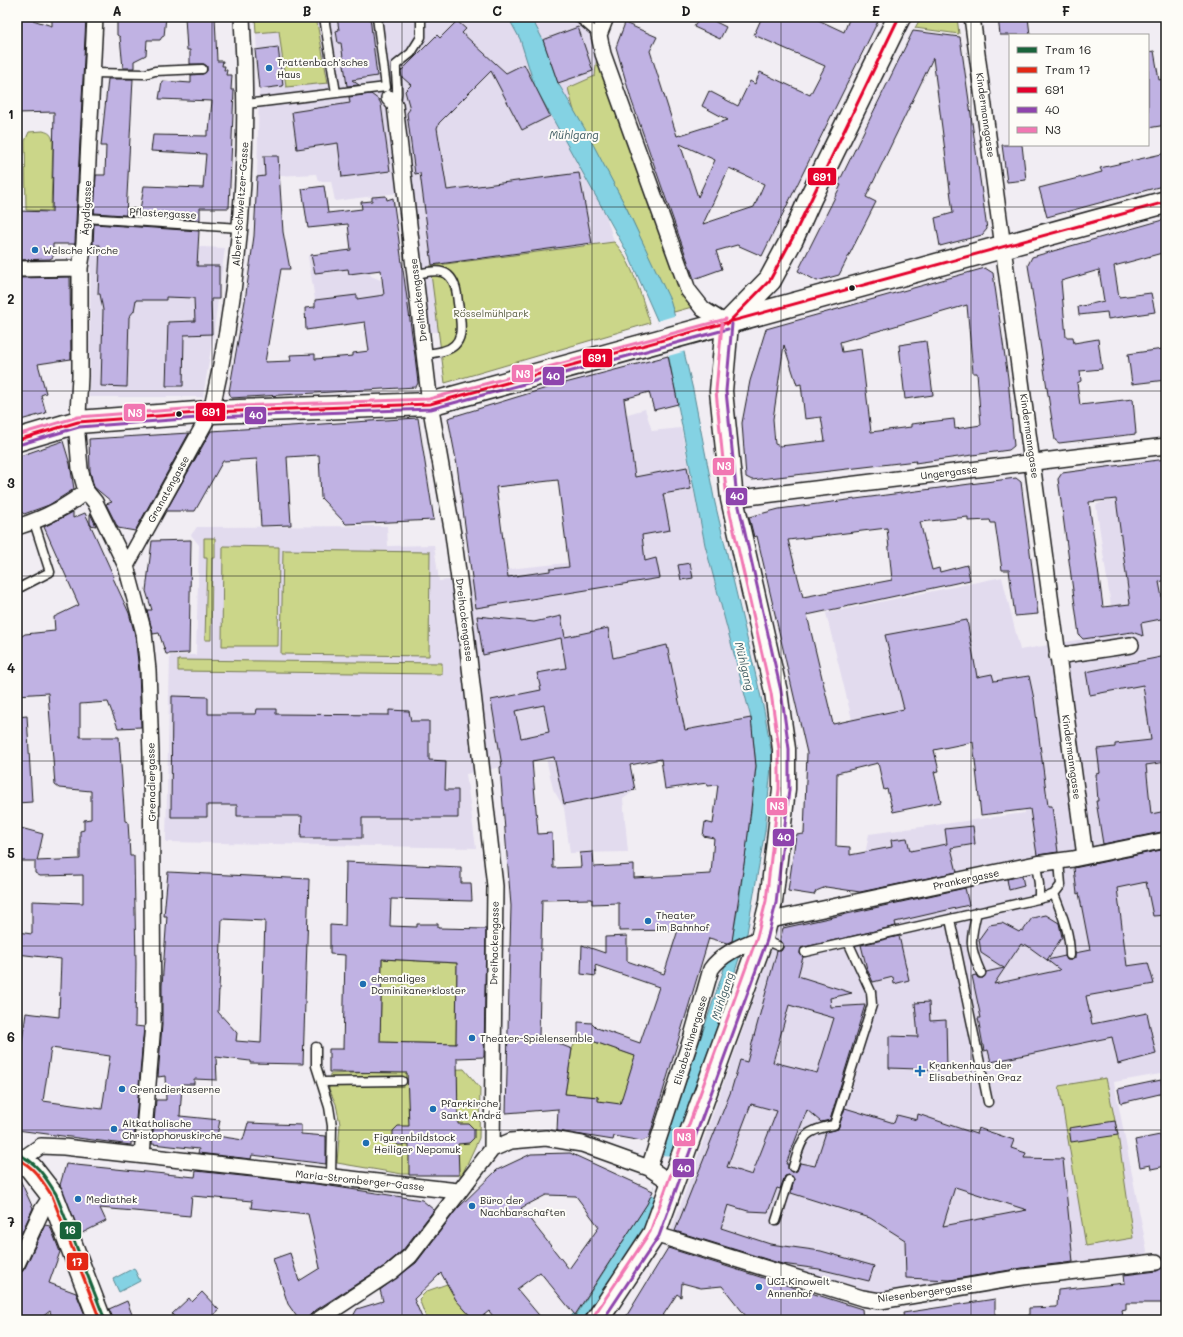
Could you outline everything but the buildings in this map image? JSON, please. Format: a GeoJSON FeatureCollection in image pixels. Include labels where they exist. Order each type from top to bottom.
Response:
{"type":"FeatureCollection","features":[{"type":"Feature","properties":{"kind":"main road"},"geometry":{"type":"LineString","coordinates":[[727,324],[770,280],[792,239],[899,17]]}},
{"type":"Feature","properties":{"kind":"main road"},"geometry":{"type":"LineString","coordinates":[[17,440],[78,422],[211,412],[430,404],[727,324],[1166,202]]}},
{"type":"Feature","properties":{"kind":"main road","name":"Elisabethinergasse"},"geometry":{"type":"LineString","coordinates":[[598,1320],[654,1234],[661,1176],[763,937],[771,902],[784,789],[784,749],[776,692],[732,499],[721,392],[727,324]]}},
{"type":"Feature","properties":{"kind":"main road"},"geometry":{"type":"LineString","coordinates":[[19,1160],[31,1168],[52,1195],[100,1320]]}},
{"type":"Feature","properties":{"kind":"street","name":"Ägydigasse"},"geometry":{"type":"LineString","coordinates":[[78,422],[81,326],[80,268],[83,258],[95,17]]}},
{"type":"Feature","properties":{"kind":"street","name":"Albert-Schweitzer-Gasse"},"geometry":{"type":"LineString","coordinates":[[211,412],[216,394],[230,310],[240,228],[246,104],[242,17]]}},
{"type":"Feature","properties":{"kind":"street"},"geometry":{"type":"LineString","coordinates":[[606,17],[599,35],[603,54],[688,290],[703,309],[727,324]]}},
{"type":"Feature","properties":{"kind":"street","name":"Kindermanngasse"},"geometry":{"type":"LineString","coordinates":[[972,17],[1005,246],[1057,656],[1085,856]]}},
{"type":"Feature","properties":{"kind":"street","name":"Dreihackengasse"},"geometry":{"type":"LineString","coordinates":[[392,101],[415,274],[430,404],[453,534],[485,788],[495,886],[492,1149]]}},
{"type":"Feature","properties":{"kind":"street"},"geometry":{"type":"LineString","coordinates":[[17,269],[80,268]]}},
{"type":"Feature","properties":{"kind":"street","name":"Granatengasse"},"geometry":{"type":"LineString","coordinates":[[126,566],[211,412]]}},
{"type":"Feature","properties":{"kind":"street","name":"Grenadiergasse"},"geometry":{"type":"LineString","coordinates":[[78,422],[77,434],[80,469],[86,491],[95,502],[126,566],[144,633],[148,670],[151,754],[154,953],[152,1040],[142,1155]]}},
{"type":"Feature","properties":{"kind":"street","name":"Ungergasse"},"geometry":{"type":"LineString","coordinates":[[732,499],[1166,446]]}},
{"type":"Feature","properties":{"kind":"street"},"geometry":{"type":"LineString","coordinates":[[17,527],[47,517],[71,504],[86,491]]}},
{"type":"Feature","properties":{"kind":"street"},"geometry":{"type":"LineString","coordinates":[[1057,656],[1131,645]]}},
{"type":"Feature","properties":{"kind":"street","name":"Prankergasse"},"geometry":{"type":"LineString","coordinates":[[763,937],[1036,864],[1059,861],[1166,840]]}},
{"type":"Feature","properties":{"kind":"street","name":"Elisabethinergasse"},"geometry":{"type":"LineString","coordinates":[[661,1176],[692,1036],[711,970],[716,961],[763,937]]}},
{"type":"Feature","properties":{"kind":"street"},"geometry":{"type":"LineString","coordinates":[[318,1320],[391,1272],[410,1256],[458,1191],[492,1149],[511,1141],[546,1138],[582,1144],[661,1176]]}},
{"type":"Feature","properties":{"kind":"street","name":"Maria-Stromberger-Gasse"},"geometry":{"type":"LineString","coordinates":[[19,1160],[41,1146],[64,1147],[458,1191]]}},
{"type":"Feature","properties":{"kind":"street"},"geometry":{"type":"LineString","coordinates":[[17,1264],[42,1210],[52,1195]]}},
{"type":"Feature","properties":{"kind":"street","name":"Niesenbergergasse"},"geometry":{"type":"LineString","coordinates":[[654,1234],[862,1298],[880,1301],[1023,1277],[1156,1262]]}},
{"type":"Feature","properties":{"kind":"lane"},"geometry":{"type":"LineString","coordinates":[[324,17],[336,93]]}},
{"type":"Feature","properties":{"kind":"lane"},"geometry":{"type":"LineString","coordinates":[[246,104],[386,86],[377,17]]}},
{"type":"Feature","properties":{"kind":"lane"},"geometry":{"type":"LineString","coordinates":[[392,101],[398,97],[395,78],[396,65],[411,53],[422,37],[422,17]]}},
{"type":"Feature","properties":{"kind":"lane"},"geometry":{"type":"LineString","coordinates":[[578,17],[599,35]]}},
{"type":"Feature","properties":{"kind":"lane"},"geometry":{"type":"LineString","coordinates":[[93,73],[145,74],[155,71],[202,69]]}},
{"type":"Feature","properties":{"kind":"lane","name":"Pflastergasse"},"geometry":{"type":"LineString","coordinates":[[85,218],[240,228]]}},
{"type":"Feature","properties":{"kind":"lane"},"geometry":{"type":"LineString","coordinates":[[415,274],[436,272],[448,275],[454,282],[456,289],[463,329],[461,337],[448,349],[424,354]]}},
{"type":"Feature","properties":{"kind":"lane"},"geometry":{"type":"LineString","coordinates":[[17,589],[50,572],[34,522]]}},
{"type":"Feature","properties":{"kind":"lane"},"geometry":{"type":"LineString","coordinates":[[804,952],[1039,899],[1054,894],[1061,885],[1059,861]]}},
{"type":"Feature","properties":{"kind":"lane"},"geometry":{"type":"LineString","coordinates":[[1036,864],[1040,891],[1039,899]]}},
{"type":"Feature","properties":{"kind":"lane"},"geometry":{"type":"LineString","coordinates":[[1054,894],[1065,922],[1070,943],[1070,955]]}},
{"type":"Feature","properties":{"kind":"lane"},"geometry":{"type":"LineString","coordinates":[[977,912],[971,938],[973,958],[981,973]]}},
{"type":"Feature","properties":{"kind":"lane"},"geometry":{"type":"LineString","coordinates":[[950,919],[988,1102]]}},
{"type":"Feature","properties":{"kind":"lane"},"geometry":{"type":"LineString","coordinates":[[793,1167],[804,1138],[815,1129],[834,1125],[872,1005],[871,992],[848,942]]}},
{"type":"Feature","properties":{"kind":"lane"},"geometry":{"type":"LineString","coordinates":[[316,1047],[316,1066],[332,1126],[331,1176]]}},
{"type":"Feature","properties":{"kind":"lane"},"geometry":{"type":"LineString","coordinates":[[321,1082],[402,1081]]}},
{"type":"Feature","properties":{"kind":"lane"},"geometry":{"type":"LineString","coordinates":[[776,1221],[789,1180]]}},
{"type":"Feature","properties":{"kind":"shaded area"},"geometry":{"type":"Polygon","coordinates":[[[255,17],[601,17],[595,76],[568,88],[614,242],[431,266],[439,332],[412,332],[367,339],[365,322],[316,329],[315,300],[308,256],[367,247],[369,271],[371,276],[383,281],[404,278],[422,270],[413,191],[335,201],[331,181],[318,181],[316,174],[257,177],[259,91],[255,17]]]}},
{"type":"Feature","properties":{"kind":"shaded area"},"geometry":{"type":"Polygon","coordinates":[[[91,242],[225,248],[203,397],[89,397],[91,242]]]}},
{"type":"Feature","properties":{"kind":"shaded area"},"geometry":{"type":"Polygon","coordinates":[[[645,409],[652,431],[681,428],[705,545],[751,719],[675,756],[630,765],[635,790],[623,799],[628,852],[570,853],[564,808],[553,789],[546,758],[466,774],[476,848],[166,842],[170,655],[196,655],[199,545],[191,535],[197,527],[387,526],[388,546],[434,545],[439,581],[469,578],[518,568],[606,559],[587,426],[645,409]]]}},
{"type":"Feature","properties":{"kind":"shaded area","name":"Krankenhaus der Elisabethinen Graz"},"geometry":{"type":"Polygon","coordinates":[[[1166,484],[1166,1073],[1114,1082],[1148,1256],[875,1294],[671,1232],[771,950],[771,943],[778,928],[783,924],[870,907],[864,892],[863,866],[869,834],[1025,813],[1014,709],[857,740],[826,613],[1002,577],[1020,650],[1083,639],[1111,606],[1096,505],[1132,488],[1166,484]]]}},
{"type":"Feature","properties":{"kind":"green space"},"geometry":{"type":"Polygon","coordinates":[[[255,17],[316,17],[328,83],[286,87],[279,31],[256,33],[255,17]]]}},
{"type":"Feature","properties":{"kind":"green space"},"geometry":{"type":"Polygon","coordinates":[[[921,17],[957,17],[959,34],[915,28],[921,17]]]}},
{"type":"Feature","properties":{"kind":"green space"},"geometry":{"type":"Polygon","coordinates":[[[597,54],[692,307],[674,312],[627,209],[574,111],[568,88],[595,76],[597,54]]]}},
{"type":"Feature","properties":{"kind":"green space"},"geometry":{"type":"Polygon","coordinates":[[[43,131],[50,134],[53,141],[51,211],[26,210],[25,141],[29,132],[43,131]]]}},
{"type":"Feature","properties":{"kind":"green space","name":"Rösselmühlpark"},"geometry":{"type":"Polygon","coordinates":[[[614,242],[631,269],[650,323],[445,383],[430,266],[614,242]]]}},
{"type":"Feature","properties":{"kind":"green space"},"geometry":{"type":"Polygon","coordinates":[[[204,538],[215,538],[215,558],[212,558],[211,640],[205,640],[207,558],[204,558],[204,538]]]}},
{"type":"Feature","properties":{"kind":"green space"},"geometry":{"type":"Polygon","coordinates":[[[223,546],[279,547],[278,646],[222,646],[223,546]]]}},
{"type":"Feature","properties":{"kind":"green space"},"geometry":{"type":"Polygon","coordinates":[[[283,550],[430,552],[429,656],[281,654],[283,550]]]}},
{"type":"Feature","properties":{"kind":"green space"},"geometry":{"type":"Polygon","coordinates":[[[178,660],[442,663],[442,674],[178,671],[178,660]]]}},
{"type":"Feature","properties":{"kind":"green space"},"geometry":{"type":"Polygon","coordinates":[[[382,959],[457,963],[456,1044],[380,1042],[382,959]]]}},
{"type":"Feature","properties":{"kind":"green space"},"geometry":{"type":"Polygon","coordinates":[[[578,1036],[635,1056],[621,1105],[597,1115],[598,1097],[565,1094],[572,1049],[578,1036]]]}},
{"type":"Feature","properties":{"kind":"green space"},"geometry":{"type":"Polygon","coordinates":[[[464,1069],[480,1088],[479,1138],[462,1175],[402,1174],[337,1163],[340,1124],[336,1104],[329,1089],[330,1074],[464,1069]]]}},
{"type":"Feature","properties":{"kind":"green space"},"geometry":{"type":"Polygon","coordinates":[[[1106,1078],[1118,1135],[1133,1238],[1086,1246],[1059,1086],[1106,1078]]]}},
{"type":"Feature","properties":{"kind":"green space"},"geometry":{"type":"Polygon","coordinates":[[[447,1284],[474,1320],[427,1320],[419,1299],[427,1291],[447,1284]]]}},
{"type":"Feature","properties":{"kind":"water","name":"Mühlgang"},"geometry":{"type":"Polygon","coordinates":[[[508,17],[531,17],[543,40],[558,83],[585,129],[627,209],[670,300],[693,390],[715,503],[764,710],[772,756],[765,831],[747,933],[707,1061],[645,1228],[586,1320],[568,1320],[574,1313],[576,1315],[647,1204],[653,1191],[663,1149],[723,972],[731,944],[739,902],[756,766],[751,718],[705,545],[665,338],[628,254],[535,87],[520,39],[508,17]]]}},
{"type":"Feature","properties":{"kind":"water"},"geometry":{"type":"Polygon","coordinates":[[[134,1268],[140,1281],[119,1292],[113,1279],[134,1268]]]}},
{"type":"Feature","properties":{"kind":"pier"},"geometry":{"type":"Polygon","coordinates":[[[677,315],[686,351],[668,356],[657,321],[677,315]]]}},
{"type":"Feature","properties":{"kind":"pier"},"geometry":{"type":"Polygon","coordinates":[[[660,1155],[675,1156],[661,1200],[652,1194],[660,1155]]]}},
{"type":"Feature","properties":{"kind":"tram line","name":"16"},"geometry":{"type":"LineString","coordinates":[[17,1154],[24,1157],[35,1166],[56,1194],[105,1320]]}},
{"type":"Feature","properties":{"kind":"tram line","name":"17"},"geometry":{"type":"LineString","coordinates":[[17,1159],[33,1170],[52,1196],[100,1320]]}},
{"type":"Feature","properties":{"kind":"transit line","name":"691"},"geometry":{"type":"LineString","coordinates":[[727,324],[770,280],[792,239],[899,17]]}},
{"type":"Feature","properties":{"kind":"transit line","name":"691"},"geometry":{"type":"LineString","coordinates":[[17,440],[78,422],[211,412],[430,404],[1166,202]]}},
{"type":"Feature","properties":{"kind":"transit line","name":"N3"},"geometry":{"type":"LineString","coordinates":[[17,435],[78,417],[211,407],[429,399],[726,319]]}},
{"type":"Feature","properties":{"kind":"transit line","name":"N3"},"geometry":{"type":"LineString","coordinates":[[593,1317],[650,1232],[757,937],[766,901],[779,789],[779,749],[771,693],[727,500],[716,391],[722,324]]}},
{"type":"Feature","properties":{"kind":"transit line","name":"40"},"geometry":{"type":"LineString","coordinates":[[603,1320],[659,1236],[767,940],[776,903],[789,790],[789,749],[781,691],[737,498],[726,391],[732,324]]}},
{"type":"Feature","properties":{"kind":"transit line","name":"40"},"geometry":{"type":"LineString","coordinates":[[18,445],[79,427],[211,417],[431,409],[728,329]]}},
{"type":"Feature","properties":{"kind":"place","name":"Trattenbach'sches Haus"},"geometry":{"type":"Point","coordinates":[269,68]}},
{"type":"Feature","properties":{"kind":"place","name":"Welsche Kirche"},"geometry":{"type":"Point","coordinates":[35,250]}},
{"type":"Feature","properties":{"kind":"place","name":"Theater im Bahnhof"},"geometry":{"type":"Point","coordinates":[648,921]}},
{"type":"Feature","properties":{"kind":"place","name":"ehemaliges Dominikanerkloster"},"geometry":{"type":"Point","coordinates":[363,984]}},
{"type":"Feature","properties":{"kind":"place","name":"Theater-Spielensemble"},"geometry":{"type":"Point","coordinates":[472,1038]}},
{"type":"Feature","properties":{"kind":"place","name":"Krankenhaus der Elisabethinen Graz"},"geometry":{"type":"Point","coordinates":[920,1071]}},
{"type":"Feature","properties":{"kind":"place","name":"Grenadierkaserne"},"geometry":{"type":"Point","coordinates":[122,1089]}},
{"type":"Feature","properties":{"kind":"place","name":"Pfarrkirche Sankt Andrä"},"geometry":{"type":"Point","coordinates":[433,1109]}},
{"type":"Feature","properties":{"kind":"place","name":"Altkatholische Christophoruskirche"},"geometry":{"type":"Point","coordinates":[114,1129]}},
{"type":"Feature","properties":{"kind":"place","name":"Figurenbildstock Heiliger Nepomuk"},"geometry":{"type":"Point","coordinates":[366,1143]}},
{"type":"Feature","properties":{"kind":"place","name":"Mediathek"},"geometry":{"type":"Point","coordinates":[78,1199]}},
{"type":"Feature","properties":{"kind":"place","name":"Büro der Nachbarschaften"},"geometry":{"type":"Point","coordinates":[472,1206]}},
{"type":"Feature","properties":{"kind":"place","name":"UCI Kinowelt Annenhof"},"geometry":{"type":"Point","coordinates":[759,1287]}}]}
